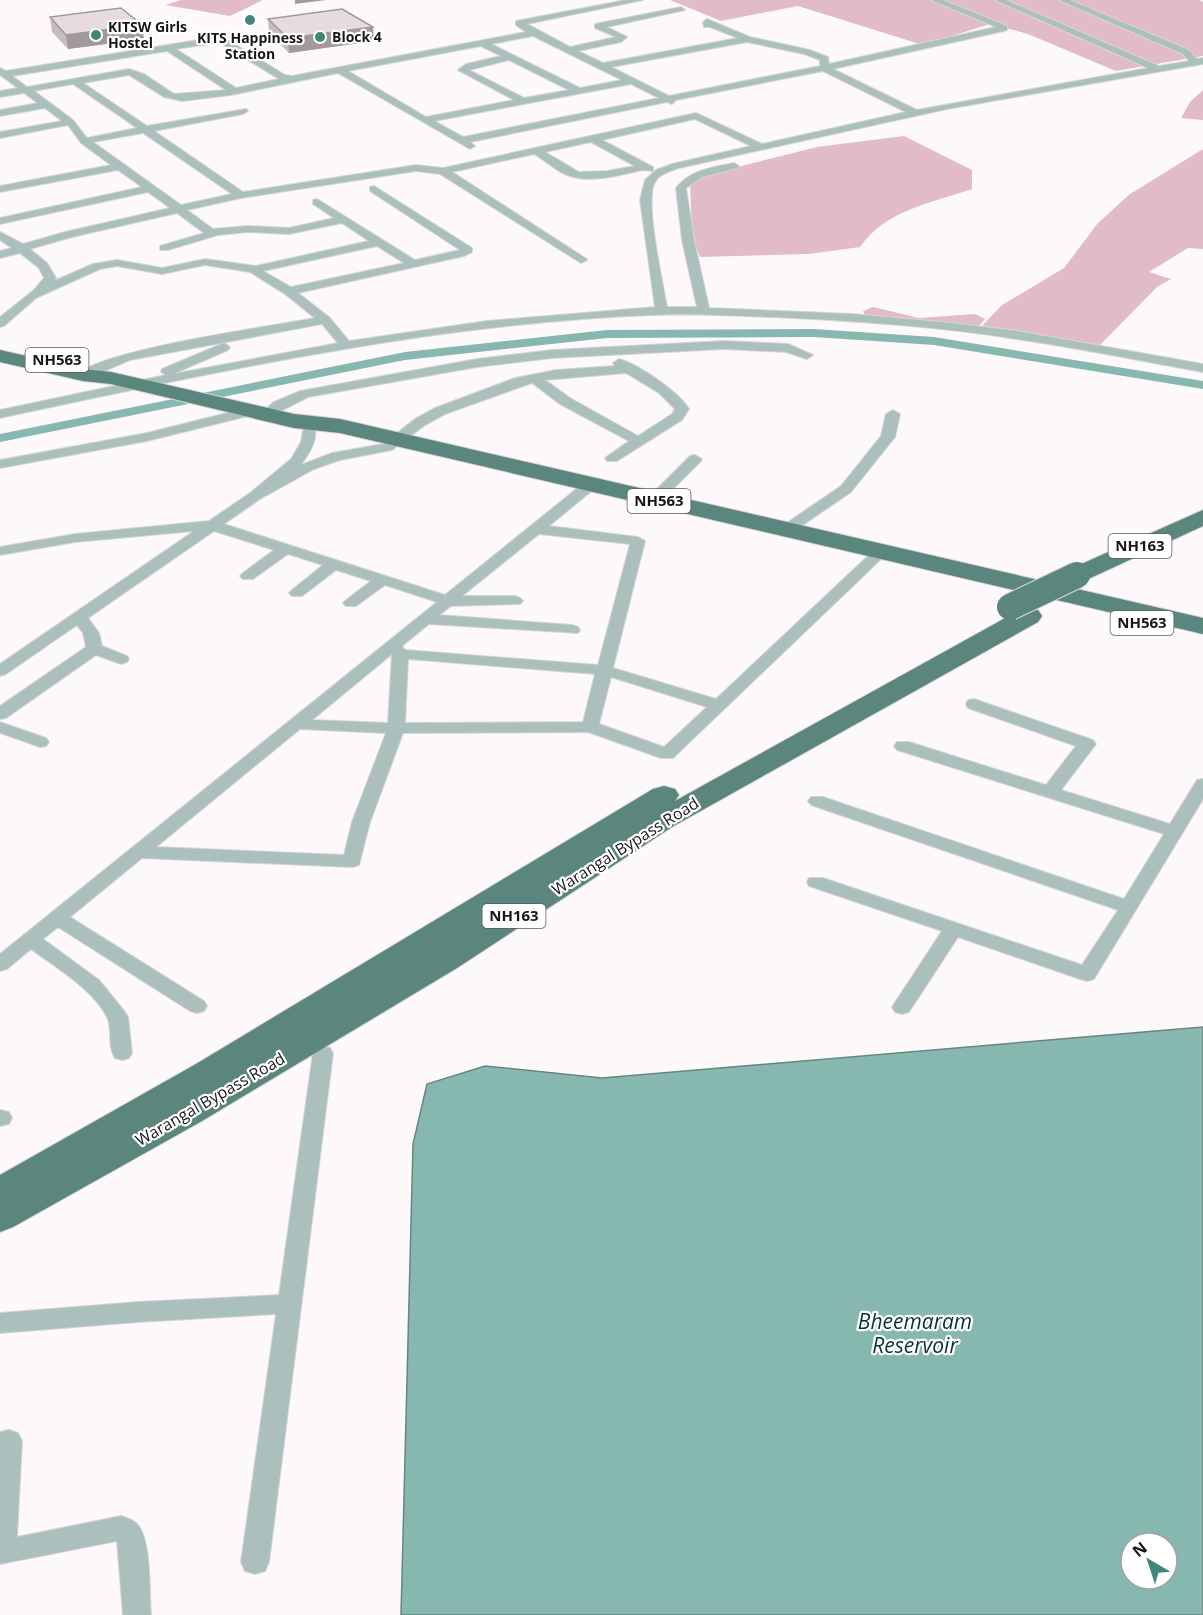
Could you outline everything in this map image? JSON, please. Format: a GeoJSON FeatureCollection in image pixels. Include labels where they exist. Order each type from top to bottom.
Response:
{"type":"FeatureCollection","features":[{"type":"Feature","properties":{"kind":"highway","name":"NH563"},"geometry":{"type":"LineString","coordinates":[[0,347],[96,374],[302,425],[393,443],[874,558],[1006,593],[1203,637]]}},
{"type":"Feature","properties":{"kind":"highway","name":"NH563"},"geometry":{"type":"LineString","coordinates":[[0,356],[96,374]]}},
{"type":"Feature","properties":{"kind":"highway","name":"NH563"},"geometry":{"type":"LineString","coordinates":[[586,489],[654,500],[1203,626]]}},
{"type":"Feature","properties":{"kind":"highway","name":"Warangal Bypass Road"},"geometry":{"type":"LineString","coordinates":[[0,1193],[208,1073],[667,793],[1020,611],[1082,582],[1203,517]]}},
{"type":"Feature","properties":{"kind":"highway","name":"Warangal Bypass Road"},"geometry":{"type":"LineString","coordinates":[[1082,582],[1203,539]]}},
{"type":"Feature","properties":{"kind":"highway","name":"Warangal Bypass Road"},"geometry":{"type":"LineString","coordinates":[[0,1217],[189,1112],[435,966],[661,820],[1020,611]]}},
{"type":"Feature","properties":{"kind":"street"},"geometry":{"type":"LineString","coordinates":[[639,0],[519,23],[534,33],[678,104]]}},
{"type":"Feature","properties":{"kind":"street"},"geometry":{"type":"LineString","coordinates":[[460,141],[549,115],[615,109],[932,46],[1004,28],[935,0]]}},
{"type":"Feature","properties":{"kind":"street"},"geometry":{"type":"LineString","coordinates":[[999,0],[1158,69]]}},
{"type":"Feature","properties":{"kind":"street"},"geometry":{"type":"LineString","coordinates":[[1064,0],[1186,52],[1200,64]]}},
{"type":"Feature","properties":{"kind":"street"},"geometry":{"type":"LineString","coordinates":[[570,50],[623,37],[598,26],[681,10]]}},
{"type":"Feature","properties":{"kind":"street"},"geometry":{"type":"LineString","coordinates":[[706,25],[707,22],[747,39],[807,52],[825,59],[824,68]]}},
{"type":"Feature","properties":{"kind":"street"},"geometry":{"type":"LineString","coordinates":[[0,94],[132,72],[175,98],[264,87],[288,79],[534,33]]}},
{"type":"Feature","properties":{"kind":"street"},"geometry":{"type":"LineString","coordinates":[[603,66],[747,39]]}},
{"type":"Feature","properties":{"kind":"street"},"geometry":{"type":"LineString","coordinates":[[2,73],[208,41],[222,41],[288,79]]}},
{"type":"Feature","properties":{"kind":"street"},"geometry":{"type":"LineString","coordinates":[[482,43],[651,126]]}},
{"type":"Feature","properties":{"kind":"street"},"geometry":{"type":"LineString","coordinates":[[167,47],[234,91]]}},
{"type":"Feature","properties":{"kind":"street"},"geometry":{"type":"LineString","coordinates":[[510,57],[469,66],[464,70],[549,115]]}},
{"type":"Feature","properties":{"kind":"street"},"geometry":{"type":"LineString","coordinates":[[662,312],[645,200],[650,180],[660,172],[676,166],[916,113],[1158,69],[1200,64]]}},
{"type":"Feature","properties":{"kind":"street"},"geometry":{"type":"LineString","coordinates":[[971,113],[1200,64]]}},
{"type":"Feature","properties":{"kind":"street"},"geometry":{"type":"LineString","coordinates":[[824,68],[916,113]]}},
{"type":"Feature","properties":{"kind":"street"},"geometry":{"type":"LineString","coordinates":[[339,70],[495,160]]}},
{"type":"Feature","properties":{"kind":"street"},"geometry":{"type":"LineString","coordinates":[[2,73],[70,122],[85,141],[212,232],[248,229],[289,231],[345,219]]}},
{"type":"Feature","properties":{"kind":"street"},"geometry":{"type":"LineString","coordinates":[[74,81],[241,195]]}},
{"type":"Feature","properties":{"kind":"street"},"geometry":{"type":"LineString","coordinates":[[423,120],[633,81]]}},
{"type":"Feature","properties":{"kind":"street"},"geometry":{"type":"LineString","coordinates":[[0,113],[46,105]]}},
{"type":"Feature","properties":{"kind":"street"},"geometry":{"type":"LineString","coordinates":[[85,141],[243,111]]}},
{"type":"Feature","properties":{"kind":"street"},"geometry":{"type":"LineString","coordinates":[[0,255],[69,234],[241,195],[410,169],[444,171],[651,126],[692,113],[761,147]]}},
{"type":"Feature","properties":{"kind":"street"},"geometry":{"type":"LineString","coordinates":[[0,135],[70,122]]}},
{"type":"Feature","properties":{"kind":"street"},"geometry":{"type":"LineString","coordinates":[[593,139],[644,167],[660,172]]}},
{"type":"Feature","properties":{"kind":"street"},"geometry":{"type":"LineString","coordinates":[[536,151],[568,172],[578,175],[615,174],[644,167]]}},
{"type":"Feature","properties":{"kind":"street"},"geometry":{"type":"LineString","coordinates":[[704,312],[688,240],[681,188],[687,181],[698,175],[746,163]]}},
{"type":"Feature","properties":{"kind":"street"},"geometry":{"type":"LineString","coordinates":[[0,189],[120,166]]}},
{"type":"Feature","properties":{"kind":"street"},"geometry":{"type":"LineString","coordinates":[[444,171],[581,260]]}},
{"type":"Feature","properties":{"kind":"street"},"geometry":{"type":"LineString","coordinates":[[0,221],[152,188]]}},
{"type":"Feature","properties":{"kind":"street"},"geometry":{"type":"LineString","coordinates":[[289,291],[460,254],[467,248],[374,189]]}},
{"type":"Feature","properties":{"kind":"street"},"geometry":{"type":"LineString","coordinates":[[317,202],[412,263]]}},
{"type":"Feature","properties":{"kind":"street"},"geometry":{"type":"LineString","coordinates":[[164,248],[212,236],[212,232]]}},
{"type":"Feature","properties":{"kind":"street"},"geometry":{"type":"LineString","coordinates":[[0,235],[22,249],[49,274],[47,283],[0,323]]}},
{"type":"Feature","properties":{"kind":"street"},"geometry":{"type":"LineString","coordinates":[[39,291],[86,269],[108,263],[126,264],[155,271],[204,262],[256,269],[378,242]]}},
{"type":"Feature","properties":{"kind":"street"},"geometry":{"type":"LineString","coordinates":[[256,269],[255,271],[289,291],[325,320],[347,346]]}},
{"type":"Feature","properties":{"kind":"street"},"geometry":{"type":"LineString","coordinates":[[0,414],[347,346],[466,328],[662,312],[810,315],[938,326],[1017,335],[1203,368]]}},
{"type":"Feature","properties":{"kind":"street"},"geometry":{"type":"LineString","coordinates":[[96,374],[127,357],[325,320]]}},
{"type":"Feature","properties":{"kind":"street"},"geometry":{"type":"LineString","coordinates":[[140,385],[257,333]]}},
{"type":"Feature","properties":{"kind":"street"},"geometry":{"type":"LineString","coordinates":[[0,464],[136,439],[279,405],[305,394],[502,360],[604,351],[724,345],[788,348],[807,355]]}},
{"type":"Feature","properties":{"kind":"street"},"geometry":{"type":"LineString","coordinates":[[604,351],[627,369],[681,403],[682,409],[677,417],[612,458]]}},
{"type":"Feature","properties":{"kind":"street"},"geometry":{"type":"LineString","coordinates":[[502,360],[565,401],[640,442]]}},
{"type":"Feature","properties":{"kind":"street"},"geometry":{"type":"LineString","coordinates":[[0,671],[255,496],[309,466],[345,454],[393,443],[420,422],[440,411],[531,379],[556,374],[627,369]]}},
{"type":"Feature","properties":{"kind":"street"},"geometry":{"type":"LineString","coordinates":[[786,530],[846,489],[888,437],[893,414]]}},
{"type":"Feature","properties":{"kind":"street"},"geometry":{"type":"LineString","coordinates":[[255,496],[296,462],[308,442],[302,425]]}},
{"type":"Feature","properties":{"kind":"street"},"geometry":{"type":"LineString","coordinates":[[654,500],[695,459]]}},
{"type":"Feature","properties":{"kind":"street"},"geometry":{"type":"LineString","coordinates":[[0,964],[296,724],[397,650],[427,619],[586,489]]}},
{"type":"Feature","properties":{"kind":"street"},"geometry":{"type":"LineString","coordinates":[[0,551],[75,538],[212,525],[450,601],[514,601]]}},
{"type":"Feature","properties":{"kind":"street"},"geometry":{"type":"LineString","coordinates":[[538,529],[638,541],[590,727]]}},
{"type":"Feature","properties":{"kind":"street"},"geometry":{"type":"LineString","coordinates":[[248,576],[285,549]]}},
{"type":"Feature","properties":{"kind":"street"},"geometry":{"type":"LineString","coordinates":[[296,724],[396,728],[590,727],[667,754],[874,558]]}},
{"type":"Feature","properties":{"kind":"street"},"geometry":{"type":"LineString","coordinates":[[297,593],[333,565]]}},
{"type":"Feature","properties":{"kind":"street"},"geometry":{"type":"LineString","coordinates":[[351,603],[382,580]]}},
{"type":"Feature","properties":{"kind":"street"},"geometry":{"type":"LineString","coordinates":[[78,617],[91,633],[93,649]]}},
{"type":"Feature","properties":{"kind":"street"},"geometry":{"type":"LineString","coordinates":[[427,619],[572,630]]}},
{"type":"Feature","properties":{"kind":"street"},"geometry":{"type":"LineString","coordinates":[[93,649],[121,659]]}},
{"type":"Feature","properties":{"kind":"street"},"geometry":{"type":"LineString","coordinates":[[0,714],[93,649]]}},
{"type":"Feature","properties":{"kind":"street"},"geometry":{"type":"LineString","coordinates":[[397,650],[604,670],[719,705]]}},
{"type":"Feature","properties":{"kind":"street"},"geometry":{"type":"LineString","coordinates":[[138,852],[352,861],[361,822],[396,728],[397,650]]}},
{"type":"Feature","properties":{"kind":"street"},"geometry":{"type":"LineString","coordinates":[[974,704],[1087,744],[1050,792]]}},
{"type":"Feature","properties":{"kind":"street"},"geometry":{"type":"LineString","coordinates":[[0,727],[40,742]]}},
{"type":"Feature","properties":{"kind":"street"},"geometry":{"type":"LineString","coordinates":[[903,746],[1174,831]]}},
{"type":"Feature","properties":{"kind":"street"},"geometry":{"type":"LineString","coordinates":[[816,882],[1087,974],[1203,784]]}},
{"type":"Feature","properties":{"kind":"street"},"geometry":{"type":"LineString","coordinates":[[817,801],[1129,907]]}},
{"type":"Feature","properties":{"kind":"street"},"geometry":{"type":"LineString","coordinates":[[57,918],[197,1006]]}},
{"type":"Feature","properties":{"kind":"street"},"geometry":{"type":"LineString","coordinates":[[902,1007],[953,929]]}},
{"type":"Feature","properties":{"kind":"street"},"geometry":{"type":"LineString","coordinates":[[30,939],[92,985],[118,1017],[122,1053]]}},
{"type":"Feature","properties":{"kind":"street"},"geometry":{"type":"LineString","coordinates":[[255,1562],[323,1053]]}},
{"type":"Feature","properties":{"kind":"street"},"geometry":{"type":"LineString","coordinates":[[0,1323],[138,1312],[288,1304]]}},
{"type":"Feature","properties":{"kind":"street"},"geometry":{"type":"LineString","coordinates":[[0,1443],[9,1441],[1,1551],[121,1528],[128,1533],[132,1542],[136,1615]]}},
{"type":"Feature","properties":{"kind":"shaded area"},"geometry":{"type":"Polygon","coordinates":[[[181,0],[263,0],[230,16],[165,5],[181,0]]]}},
{"type":"Feature","properties":{"kind":"shaded area"},"geometry":{"type":"Polygon","coordinates":[[[670,0],[1199,0],[1203,2],[1203,56],[1116,71],[1028,34],[990,24],[923,45],[798,6],[721,21],[670,0]]]}},
{"type":"Feature","properties":{"kind":"shaded area"},"geometry":{"type":"Polygon","coordinates":[[[1203,90],[1203,120],[1181,118],[1190,102],[1203,90]]]}},
{"type":"Feature","properties":{"kind":"shaded area"},"geometry":{"type":"Polygon","coordinates":[[[904,136],[972,170],[972,189],[910,209],[896,216],[871,234],[860,247],[809,254],[700,257],[692,237],[690,179],[817,147],[904,136]]]}},
{"type":"Feature","properties":{"kind":"shaded area"},"geometry":{"type":"Polygon","coordinates":[[[1203,149],[1203,249],[1188,248],[1149,272],[1171,279],[1157,287],[1097,348],[980,328],[1002,305],[1064,268],[1098,223],[1130,194],[1203,149]]]}},
{"type":"Feature","properties":{"kind":"shaded area"},"geometry":{"type":"Polygon","coordinates":[[[873,307],[919,318],[975,314],[985,319],[978,327],[866,318],[863,311],[873,307]]]}},
{"type":"Feature","properties":{"kind":"water","name":"Bheemaram Reservoir"},"geometry":{"type":"Polygon","coordinates":[[[1203,1027],[1203,1615],[401,1615],[413,1144],[427,1084],[485,1066],[602,1078],[1203,1027]]]}},
{"type":"Feature","properties":{"kind":"building"},"geometry":{"type":"Polygon","coordinates":[[[121,8],[142,25],[66,35],[50,17],[121,8]]]}},
{"type":"Feature","properties":{"kind":"building"},"geometry":{"type":"Polygon","coordinates":[[[342,9],[373,27],[288,38],[268,19],[342,9]]]}},
{"type":"Feature","properties":{"kind":"waterway"},"geometry":{"type":"LineString","coordinates":[[0,438],[405,356],[607,334],[814,333],[934,341],[1203,385]]}},
{"type":"Feature","properties":{"kind":"place","name":"KITS Happiness Station"},"geometry":{"type":"Point","coordinates":[250,20]}},
{"type":"Feature","properties":{"kind":"place","name":"KITSW Girls Hostel"},"geometry":{"type":"Point","coordinates":[96,35]}},
{"type":"Feature","properties":{"kind":"place","name":"Block 4"},"geometry":{"type":"Point","coordinates":[320,37]}}]}
